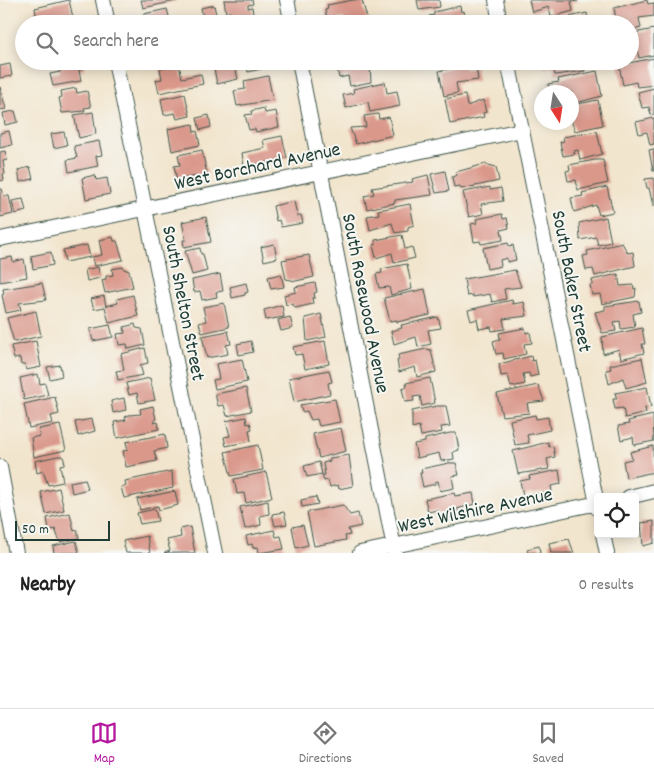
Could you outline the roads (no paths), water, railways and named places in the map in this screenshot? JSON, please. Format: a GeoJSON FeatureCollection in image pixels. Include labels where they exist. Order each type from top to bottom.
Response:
{"type":"FeatureCollection","features":[{"type":"Feature","properties":{"kind":"street"},"geometry":{"type":"LineString","coordinates":[[103,0],[106,15]]}},
{"type":"Feature","properties":{"kind":"street"},"geometry":{"type":"LineString","coordinates":[[287,0],[290,15]]}},
{"type":"Feature","properties":{"kind":"street"},"geometry":{"type":"LineString","coordinates":[[496,0],[498,15]]}},
{"type":"Feature","properties":{"kind":"street","name":"South Shelton Street"},"geometry":{"type":"LineString","coordinates":[[118,70],[215,553]]}},
{"type":"Feature","properties":{"kind":"street","name":"South Rosewood Avenue"},"geometry":{"type":"LineString","coordinates":[[301,70],[394,550]]}},
{"type":"Feature","properties":{"kind":"street","name":"South Baker Street"},"geometry":{"type":"LineString","coordinates":[[510,70],[595,493]]}},
{"type":"Feature","properties":{"kind":"street","name":"West Borchard Avenue"},"geometry":{"type":"LineString","coordinates":[[0,239],[522,130]]}},
{"type":"Feature","properties":{"kind":"street"},"geometry":{"type":"LineString","coordinates":[[0,467],[16,553]]}},
{"type":"Feature","properties":{"kind":"street"},"geometry":{"type":"LineString","coordinates":[[639,494],[654,491]]}},
{"type":"Feature","properties":{"kind":"street","name":"West Wilshire Avenue"},"geometry":{"type":"LineString","coordinates":[[360,553],[394,550],[594,506]]}},
{"type":"Feature","properties":{"kind":"street"},"geometry":{"type":"LineString","coordinates":[[604,538],[607,553]]}}]}
